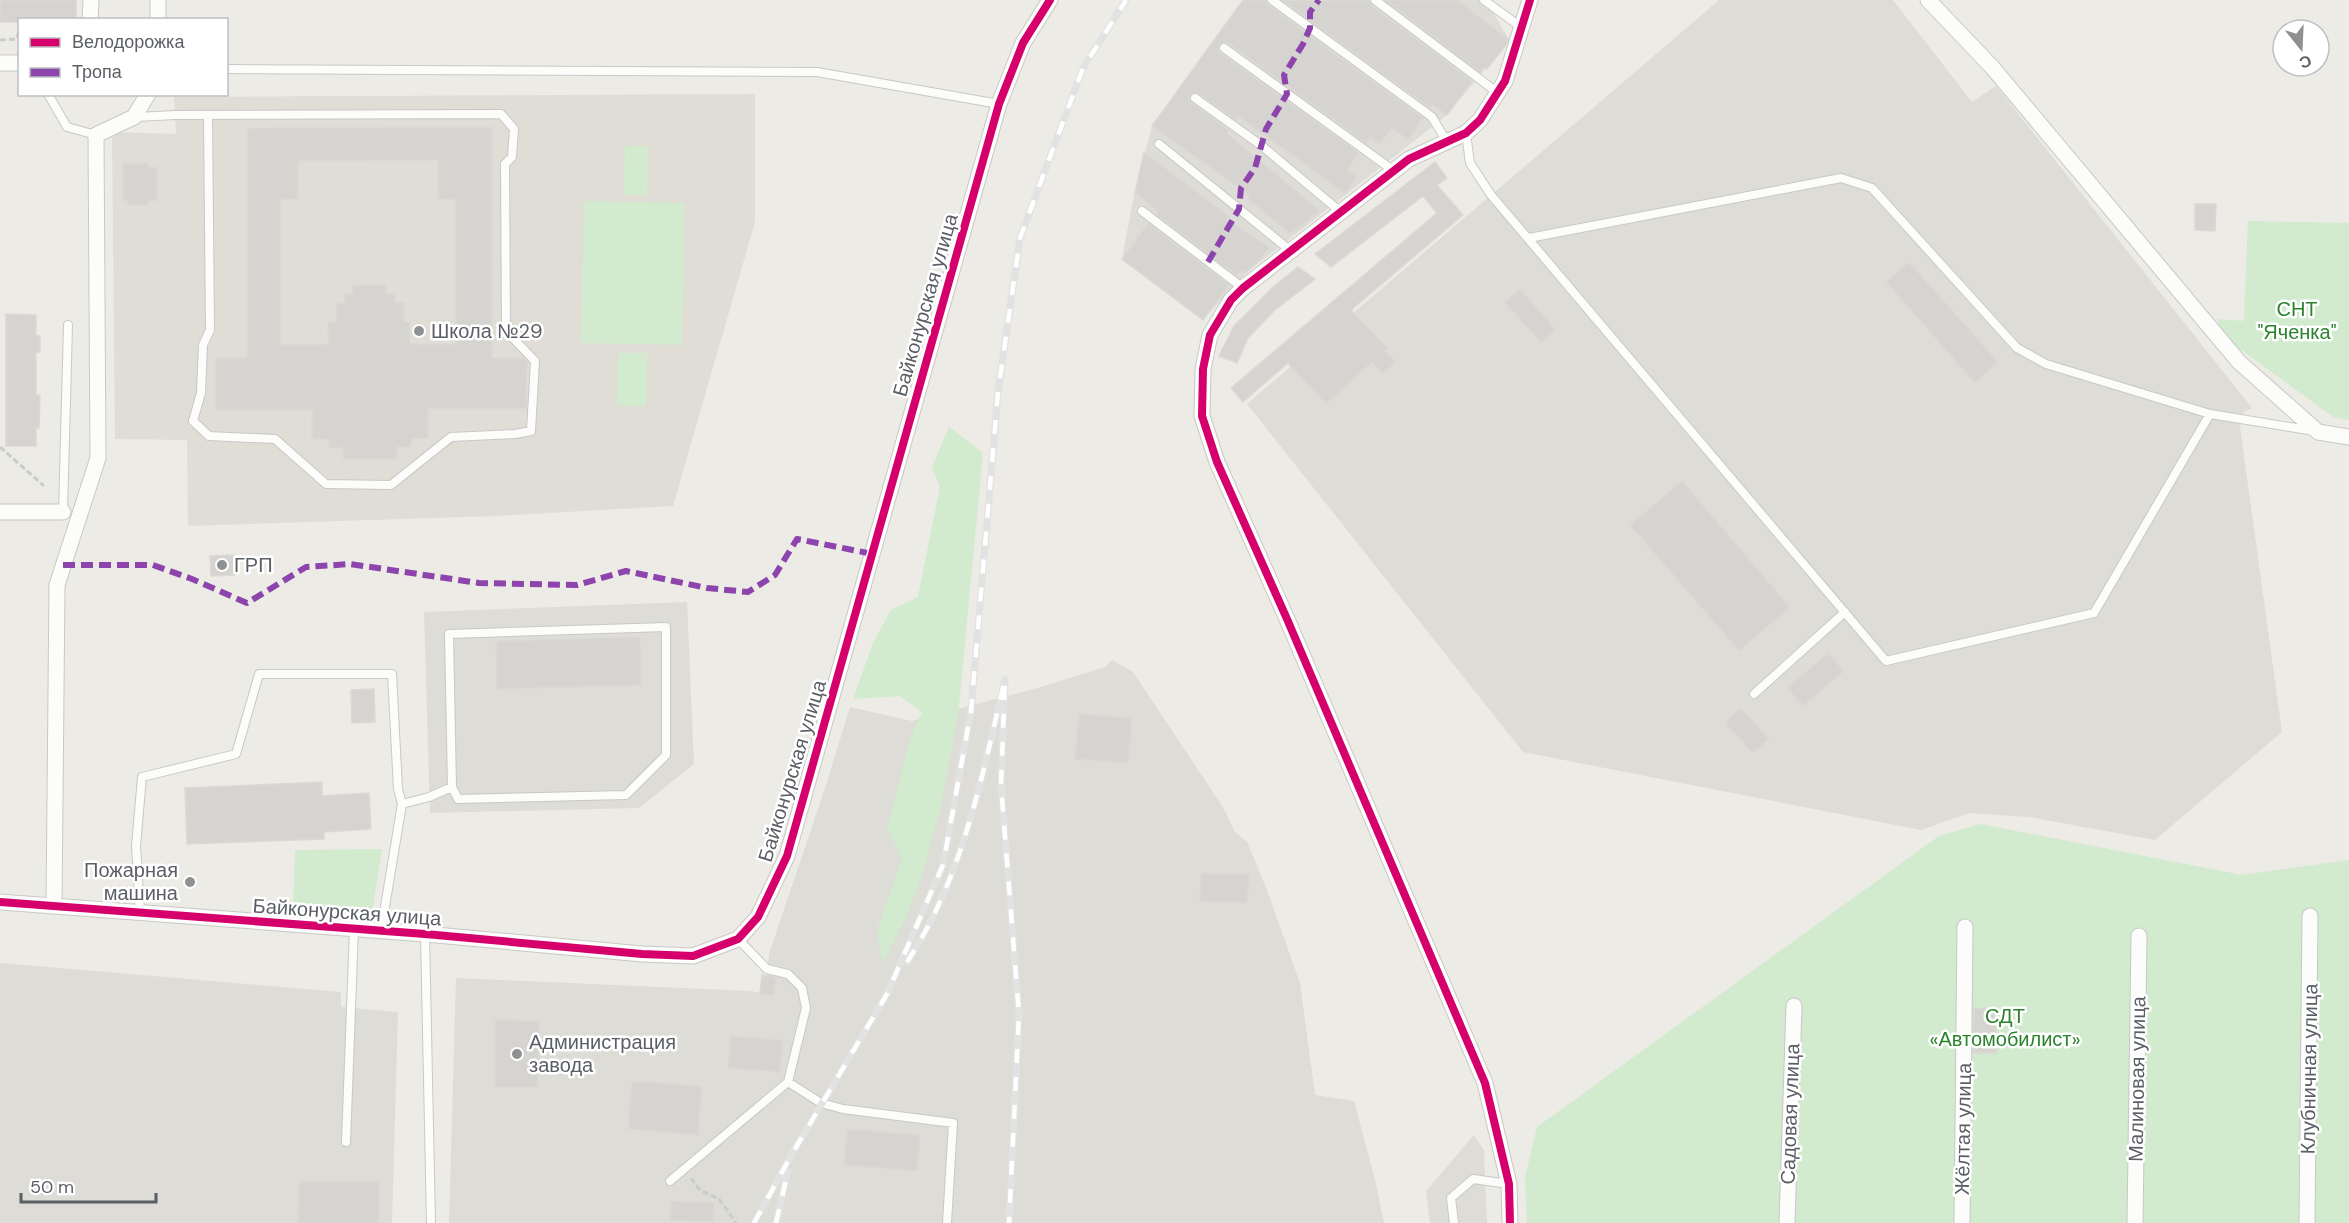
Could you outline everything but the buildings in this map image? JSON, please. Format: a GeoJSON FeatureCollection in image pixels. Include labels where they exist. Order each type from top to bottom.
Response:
{"type":"FeatureCollection","features":[{"type":"Feature","properties":{"kind":"street"},"geometry":{"type":"LineString","coordinates":[[90,18],[91,0]]}},
{"type":"Feature","properties":{"kind":"street"},"geometry":{"type":"LineString","coordinates":[[158,0],[158,18]]}},
{"type":"Feature","properties":{"kind":"street","name":"Байконурская улица"},"geometry":{"type":"LineString","coordinates":[[0,902],[425,934],[642,954],[693,956],[738,939],[758,917],[787,856],[999,104],[1023,44],[1050,0]]}},
{"type":"Feature","properties":{"kind":"street"},"geometry":{"type":"LineString","coordinates":[[1510,1223],[1509,1184],[1485,1083],[1292,630],[1217,462],[1202,416],[1203,369],[1210,335],[1231,300],[1243,288],[1409,159],[1466,133],[1480,120],[1505,81],[1530,0]]}},
{"type":"Feature","properties":{"kind":"street"},"geometry":{"type":"LineString","coordinates":[[1928,0],[1992,67],[2239,362],[2318,432],[2349,437]]}},
{"type":"Feature","properties":{"kind":"street"},"geometry":{"type":"LineString","coordinates":[[0,63],[18,63]]}},
{"type":"Feature","properties":{"kind":"street"},"geometry":{"type":"LineString","coordinates":[[54,906],[57,585],[98,458],[96,135],[134,117],[147,96]]}},
{"type":"Feature","properties":{"kind":"street"},"geometry":{"type":"LineString","coordinates":[[0,512],[63,512]]}},
{"type":"Feature","properties":{"kind":"street","name":"Клубничная улица"},"geometry":{"type":"LineString","coordinates":[[2307,1223],[2310,916]]}},
{"type":"Feature","properties":{"kind":"street","name":"Жёлтая улица"},"geometry":{"type":"LineString","coordinates":[[1962,1223],[1965,927]]}},
{"type":"Feature","properties":{"kind":"street","name":"Малиновая улица"},"geometry":{"type":"LineString","coordinates":[[2135,1223],[2139,936]]}},
{"type":"Feature","properties":{"kind":"street","name":"Садовая улица"},"geometry":{"type":"LineString","coordinates":[[1787,1223],[1794,1006]]}},
{"type":"Feature","properties":{"kind":"lane"},"geometry":{"type":"LineString","coordinates":[[1272,0],[1432,117],[1447,142]]}},
{"type":"Feature","properties":{"kind":"lane"},"geometry":{"type":"LineString","coordinates":[[1375,0],[1498,93]]}},
{"type":"Feature","properties":{"kind":"lane"},"geometry":{"type":"LineString","coordinates":[[1484,0],[1522,28]]}},
{"type":"Feature","properties":{"kind":"lane"},"geometry":{"type":"LineString","coordinates":[[1224,48],[1394,171]]}},
{"type":"Feature","properties":{"kind":"lane"},"geometry":{"type":"LineString","coordinates":[[228,69],[817,72],[999,104]]}},
{"type":"Feature","properties":{"kind":"lane"},"geometry":{"type":"LineString","coordinates":[[49,96],[67,127],[96,135]]}},
{"type":"Feature","properties":{"kind":"lane"},"geometry":{"type":"LineString","coordinates":[[1195,98],[1262,146],[1342,213]]}},
{"type":"Feature","properties":{"kind":"lane"},"geometry":{"type":"LineString","coordinates":[[134,117],[175,116],[338,115],[501,114],[514,129],[512,157],[505,164],[506,331],[535,361],[531,431],[451,437],[391,485],[326,484],[275,440],[209,436],[193,421],[201,393],[202,345],[210,330],[208,115]]}},
{"type":"Feature","properties":{"kind":"lane"},"geometry":{"type":"LineString","coordinates":[[1466,133],[1470,163],[1491,195],[1886,661],[2094,613],[2210,414]]}},
{"type":"Feature","properties":{"kind":"lane"},"geometry":{"type":"LineString","coordinates":[[1159,144],[1292,252]]}},
{"type":"Feature","properties":{"kind":"lane"},"geometry":{"type":"LineString","coordinates":[[1528,238],[1841,178],[1872,188],[2017,348],[2046,364],[2210,414],[2318,432]]}},
{"type":"Feature","properties":{"kind":"lane"},"geometry":{"type":"LineString","coordinates":[[1142,211],[1243,288]]}},
{"type":"Feature","properties":{"kind":"lane"},"geometry":{"type":"LineString","coordinates":[[63,512],[68,325]]}},
{"type":"Feature","properties":{"kind":"lane"},"geometry":{"type":"LineString","coordinates":[[1754,693],[1845,612]]}},
{"type":"Feature","properties":{"kind":"lane"},"geometry":{"type":"LineString","coordinates":[[666,627],[666,755],[626,795],[458,798],[452,787],[448,634],[666,627]]}},
{"type":"Feature","properties":{"kind":"lane"},"geometry":{"type":"LineString","coordinates":[[140,912],[136,846],[142,777],[236,754],[259,674],[392,674],[398,789],[402,804],[381,931]]}},
{"type":"Feature","properties":{"kind":"lane"},"geometry":{"type":"LineString","coordinates":[[402,804],[429,797],[452,787]]}},
{"type":"Feature","properties":{"kind":"lane"},"geometry":{"type":"LineString","coordinates":[[346,1142],[354,929]]}},
{"type":"Feature","properties":{"kind":"lane"},"geometry":{"type":"LineString","coordinates":[[425,934],[431,1223]]}},
{"type":"Feature","properties":{"kind":"lane"},"geometry":{"type":"LineString","coordinates":[[670,1181],[788,1082],[806,1008],[802,988],[788,974],[767,969],[738,939]]}},
{"type":"Feature","properties":{"kind":"lane"},"geometry":{"type":"LineString","coordinates":[[788,1082],[822,1103],[843,1109],[953,1123],[946,1223]]}},
{"type":"Feature","properties":{"kind":"lane"},"geometry":{"type":"LineString","coordinates":[[1454,1223],[1451,1198],[1473,1179],[1509,1184]]}},
{"type":"Feature","properties":{"kind":"path"},"geometry":{"type":"LineString","coordinates":[[0,40],[16,39],[18,34]]}},
{"type":"Feature","properties":{"kind":"path"},"geometry":{"type":"LineString","coordinates":[[0,447],[44,486]]}},
{"type":"Feature","properties":{"kind":"path"},"geometry":{"type":"LineString","coordinates":[[684,1169],[700,1190],[719,1199],[736,1223]]}},
{"type":"Feature","properties":{"kind":"shaded area"},"geometry":{"type":"Polygon","coordinates":[[[1243,0],[1486,0],[1509,40],[1447,115],[1246,273],[1203,320],[1122,259],[1133,200],[1152,126],[1243,0]]]}},
{"type":"Feature","properties":{"kind":"shaded area"},"geometry":{"type":"Polygon","coordinates":[[[1719,0],[1893,0],[1972,102],[1996,86],[2252,408],[2243,413],[2240,427],[2282,732],[2155,840],[2029,817],[1969,813],[1921,830],[1523,752],[1247,404],[1719,0]]]}},
{"type":"Feature","properties":{"kind":"shaded area","name":"Школа №29"},"geometry":{"type":"Polygon","coordinates":[[[755,94],[755,222],[673,506],[496,516],[188,526],[187,440],[115,439],[112,132],[176,134],[174,97],[755,94]]]}},
{"type":"Feature","properties":{"kind":"shaded area"},"geometry":{"type":"Polygon","coordinates":[[[687,602],[694,764],[639,808],[430,813],[424,612],[687,602]]]}},
{"type":"Feature","properties":{"kind":"shaded area"},"geometry":{"type":"Polygon","coordinates":[[[1112,660],[1133,672],[1224,809],[1235,832],[1247,842],[1267,890],[1300,983],[1315,1095],[1354,1101],[1384,1223],[449,1223],[456,978],[760,993],[762,975],[767,975],[769,954],[850,707],[912,721],[1038,688],[1105,667],[1112,660]]]}},
{"type":"Feature","properties":{"kind":"shaded area"},"geometry":{"type":"Polygon","coordinates":[[[0,963],[341,992],[341,1007],[398,1012],[392,1223],[0,1223],[0,963]]]}},
{"type":"Feature","properties":{"kind":"shaded area"},"geometry":{"type":"Polygon","coordinates":[[[1474,1135],[1484,1150],[1487,1223],[1430,1223],[1426,1191],[1474,1135]]]}},
{"type":"Feature","properties":{"kind":"green space"},"geometry":{"type":"Polygon","coordinates":[[[625,146],[648,146],[647,195],[624,195],[625,146]]]}},
{"type":"Feature","properties":{"kind":"green space"},"geometry":{"type":"Polygon","coordinates":[[[584,201],[685,203],[682,345],[581,343],[584,201]]]}},
{"type":"Feature","properties":{"kind":"green space","name":"СНТ \"Яченка\""},"geometry":{"type":"Polygon","coordinates":[[[2248,221],[2349,223],[2349,420],[2333,417],[2221,335],[2218,319],[2244,321],[2248,221]]]}},
{"type":"Feature","properties":{"kind":"green space"},"geometry":{"type":"Polygon","coordinates":[[[618,353],[647,353],[646,406],[617,406],[618,353]]]}},
{"type":"Feature","properties":{"kind":"green space"},"geometry":{"type":"Polygon","coordinates":[[[949,427],[983,453],[958,716],[940,810],[924,870],[906,918],[882,964],[877,930],[902,858],[887,829],[910,738],[922,712],[900,696],[853,699],[873,643],[891,610],[918,597],[940,487],[932,467],[949,427]]]}},
{"type":"Feature","properties":{"kind":"green space","name":"СДТ «Автомобилист»"},"geometry":{"type":"Polygon","coordinates":[[[1980,824],[2242,875],[2349,860],[2349,1223],[1527,1223],[1525,1178],[1537,1127],[1939,836],[1980,824]]]}},
{"type":"Feature","properties":{"kind":"green space"},"geometry":{"type":"Polygon","coordinates":[[[382,849],[371,919],[293,912],[295,850],[382,849]]]}},
{"type":"Feature","properties":{"kind":"railway"},"geometry":{"type":"LineString","coordinates":[[754,1223],[887,994],[943,865],[971,711],[998,392],[1020,238],[1083,68],[1126,0]]}},
{"type":"Feature","properties":{"kind":"railway"},"geometry":{"type":"LineString","coordinates":[[907,962],[943,896],[957,861],[979,789],[1005,679],[1001,785],[1019,1014],[1009,1223]]}},
{"type":"Feature","properties":{"kind":"railway"},"geometry":{"type":"LineString","coordinates":[[776,1223],[788,1171]]}},
{"type":"Feature","properties":{"kind":"marked path"},"geometry":{"type":"LineString","coordinates":[[1208,262],[1239,209],[1241,188],[1255,168],[1266,129],[1287,94],[1284,75],[1303,44],[1310,28],[1310,12],[1319,0]]}},
{"type":"Feature","properties":{"kind":"marked path"},"geometry":{"type":"LineString","coordinates":[[63,565],[153,565],[247,603],[306,567],[350,564],[479,583],[577,585],[626,571],[707,588],[748,592],[775,575],[797,539],[873,554]]}},
{"type":"Feature","properties":{"kind":"cycle path"},"geometry":{"type":"LineString","coordinates":[[0,902],[425,934],[642,954],[693,956],[738,939],[758,917],[787,856],[999,104],[1023,43],[1050,0]]}},
{"type":"Feature","properties":{"kind":"cycle path"},"geometry":{"type":"LineString","coordinates":[[1510,1223],[1509,1184],[1485,1083],[1287,619],[1217,462],[1202,416],[1203,369],[1210,335],[1231,300],[1243,288],[1409,159],[1466,133],[1480,120],[1505,81],[1530,0]]}},
{"type":"Feature","properties":{"kind":"place","name":"Школа №29"},"geometry":{"type":"Point","coordinates":[419,331]}},
{"type":"Feature","properties":{"kind":"place","name":"ГРП"},"geometry":{"type":"Point","coordinates":[222,565]}},
{"type":"Feature","properties":{"kind":"place","name":"Пожарная машина"},"geometry":{"type":"Point","coordinates":[190,882]}},
{"type":"Feature","properties":{"kind":"place","name":"Администрация завода"},"geometry":{"type":"Point","coordinates":[517,1054]}}]}
